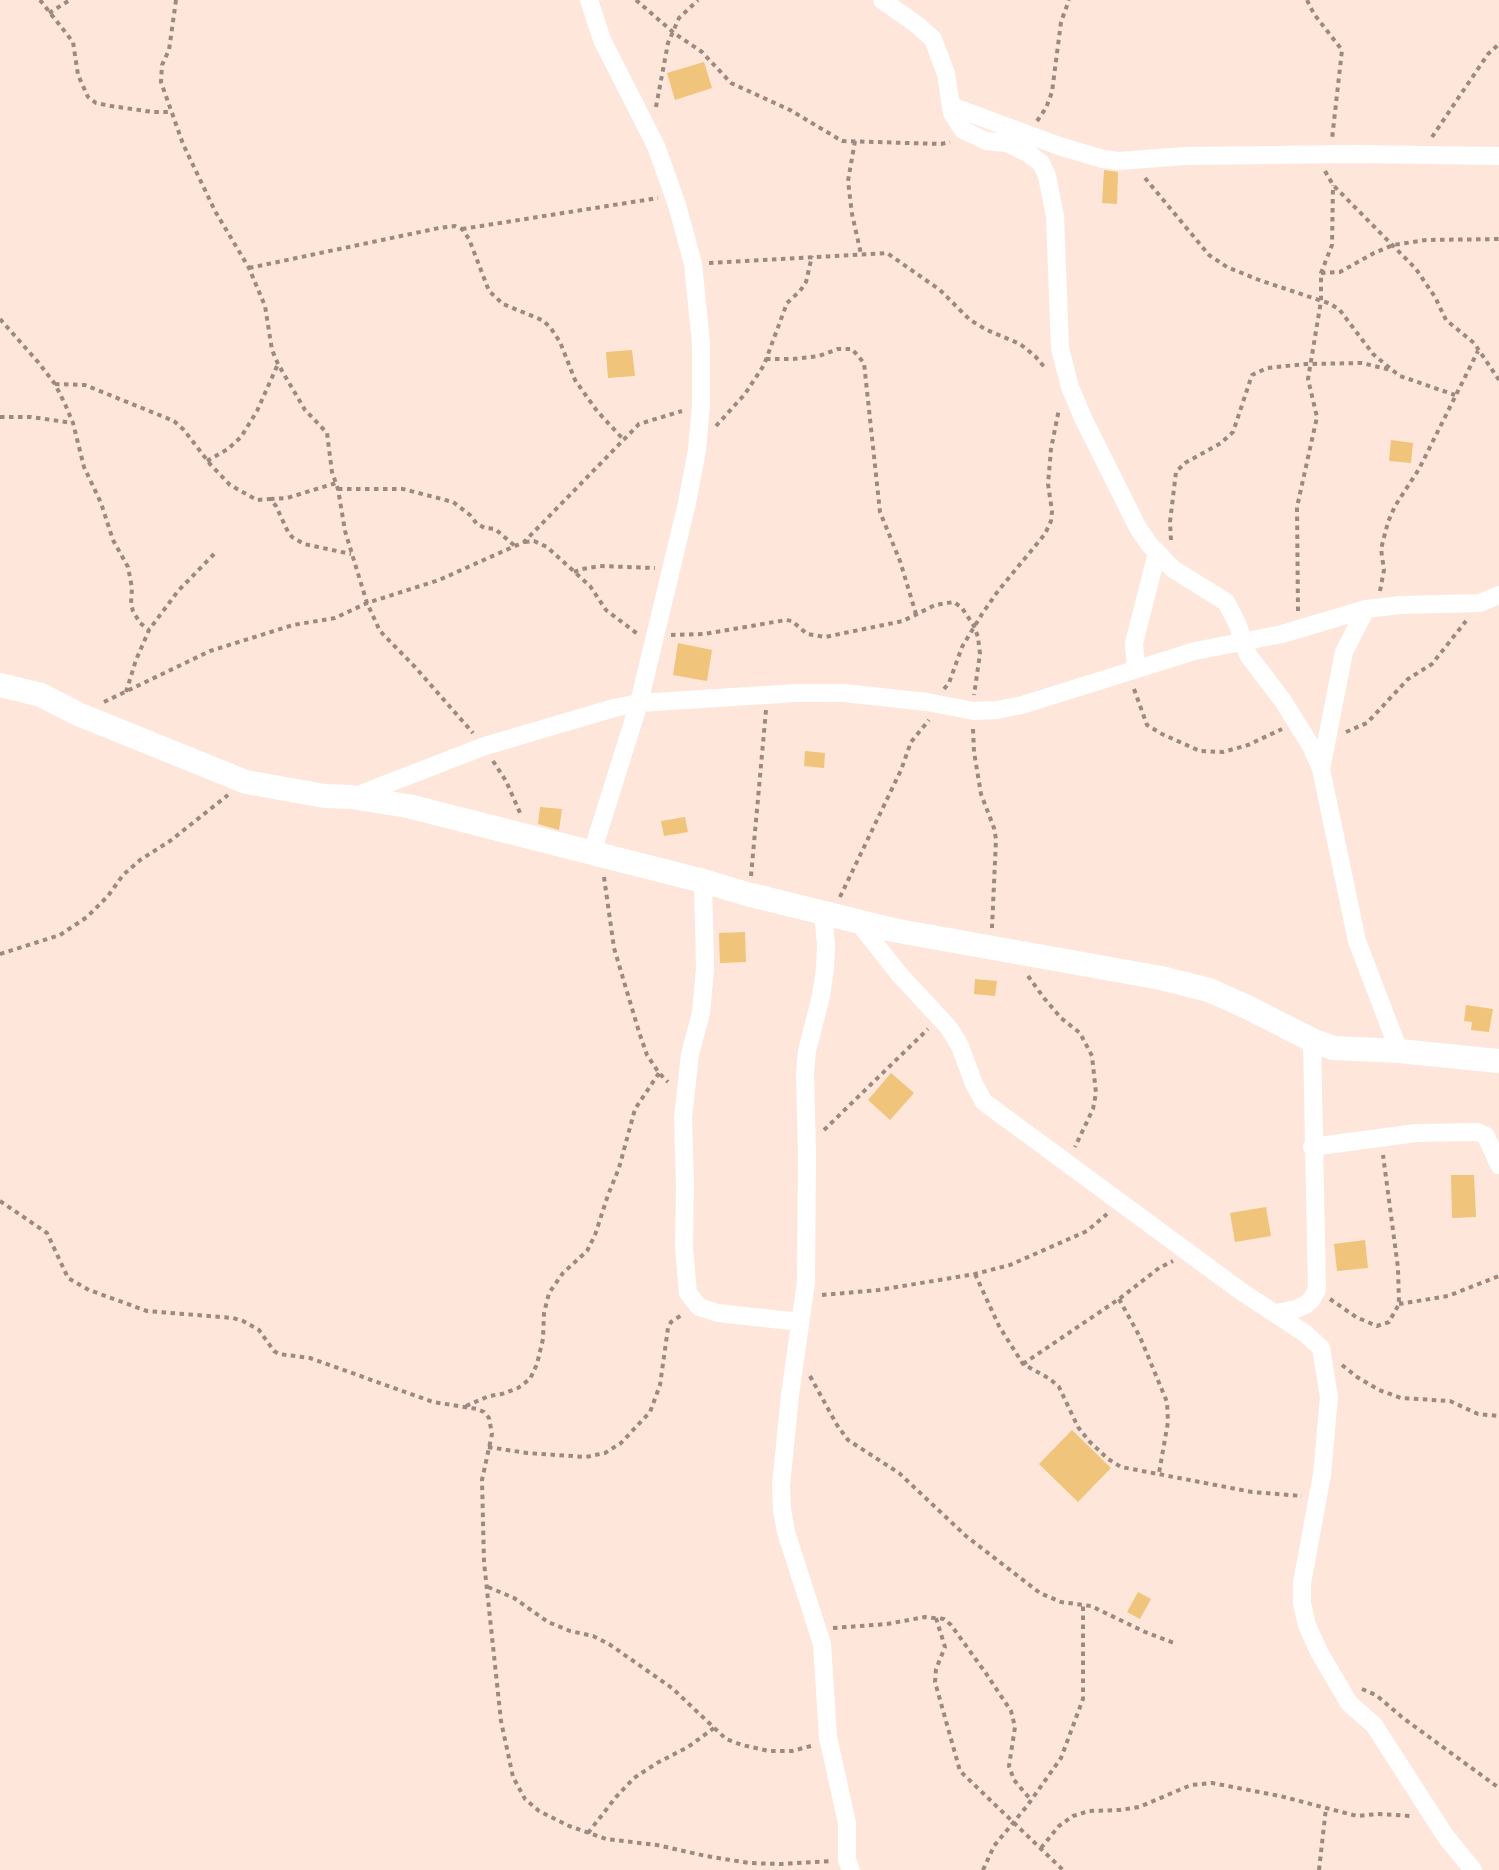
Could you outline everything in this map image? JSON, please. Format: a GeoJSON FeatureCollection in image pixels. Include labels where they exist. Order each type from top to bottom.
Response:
{"type":"FeatureCollection","features":[{"type":"Feature","properties":{"kind":"street"},"geometry":{"type":"LineString","coordinates":[[590,0],[602,40],[649,134],[674,195],[693,264],[701,343],[701,405],[698,443],[687,503],[639,703],[596,854]]}},
{"type":"Feature","properties":{"kind":"street"},"geometry":{"type":"LineString","coordinates":[[882,0],[933,39],[946,74],[956,123],[977,138],[1006,143],[1028,153],[1041,163],[1047,176],[1055,216],[1058,247],[1058,330],[1064,367],[1083,418],[1138,528],[1164,548],[1173,569],[1226,602],[1234,616],[1248,655],[1297,722],[1321,769],[1357,941],[1399,1051]]}},
{"type":"Feature","properties":{"kind":"street"},"geometry":{"type":"LineString","coordinates":[[951,106],[1059,147],[1103,159],[1132,161],[1185,156],[1499,156]]}},
{"type":"Feature","properties":{"kind":"street"},"geometry":{"type":"LineString","coordinates":[[1132,669],[1134,643],[1164,548]]}},
{"type":"Feature","properties":{"kind":"street"},"geometry":{"type":"LineString","coordinates":[[351,797],[484,746],[614,708],[639,703],[844,693],[927,702],[972,711],[997,710],[1022,705],[1195,651],[1298,630],[1372,608],[1480,603],[1499,595]]}},
{"type":"Feature","properties":{"kind":"street"},"geometry":{"type":"LineString","coordinates":[[1321,769],[1344,652],[1372,608]]}},
{"type":"Feature","properties":{"kind":"street"},"geometry":{"type":"LineString","coordinates":[[0,685],[41,695],[78,714],[240,781],[325,796],[351,797],[408,806],[893,930],[1113,968],[1209,990],[1312,1040],[1333,1047],[1499,1061]]}},
{"type":"Feature","properties":{"kind":"street"},"geometry":{"type":"LineString","coordinates":[[703,881],[705,969],[701,1013],[690,1054],[682,1118],[686,1184],[684,1248],[688,1293],[699,1307],[718,1313],[800,1322]]}},
{"type":"Feature","properties":{"kind":"street"},"geometry":{"type":"LineString","coordinates":[[827,913],[825,969],[821,996],[807,1051],[805,1072],[806,1281],[781,1485],[786,1532],[822,1644],[828,1737],[849,1832],[849,1865]]}},
{"type":"Feature","properties":{"kind":"street"},"geometry":{"type":"LineString","coordinates":[[857,921],[900,975],[949,1028],[960,1046],[974,1084],[984,1102],[1242,1292],[1306,1334],[1322,1348],[1329,1397],[1322,1475],[1302,1583],[1302,1604],[1319,1652],[1349,1702],[1374,1725],[1435,1821],[1473,1870]]}},
{"type":"Feature","properties":{"kind":"street"},"geometry":{"type":"LineString","coordinates":[[1276,1313],[1305,1305],[1317,1290],[1312,1147],[1312,1040]]}},
{"type":"Feature","properties":{"kind":"street"},"geometry":{"type":"LineString","coordinates":[[1312,1147],[1416,1132],[1478,1132],[1486,1136],[1499,1164]]}},
{"type":"Feature","properties":{"kind":"path"},"geometry":{"type":"LineString","coordinates":[[40,0],[73,42],[78,75],[88,97],[96,103],[111,106],[153,112],[172,112]]}},
{"type":"Feature","properties":{"kind":"path"},"geometry":{"type":"LineString","coordinates":[[49,13],[70,0]]}},
{"type":"Feature","properties":{"kind":"path"},"geometry":{"type":"LineString","coordinates":[[176,0],[169,50],[162,65],[162,82],[183,144],[232,242],[249,268],[265,306],[272,350],[278,364],[305,410],[327,433],[332,472],[351,554],[367,603],[380,631],[415,666],[484,746],[506,781],[529,837]]}},
{"type":"Feature","properties":{"kind":"path"},"geometry":{"type":"LineString","coordinates":[[636,0],[674,33],[702,52],[731,83],[790,110],[842,141],[940,144],[977,138]]}},
{"type":"Feature","properties":{"kind":"path"},"geometry":{"type":"LineString","coordinates":[[649,134],[668,44],[678,18],[698,0]]}},
{"type":"Feature","properties":{"kind":"path"},"geometry":{"type":"LineString","coordinates":[[1031,135],[1052,92],[1061,22],[1069,0]]}},
{"type":"Feature","properties":{"kind":"path"},"geometry":{"type":"LineString","coordinates":[[1307,0],[1314,14],[1342,50],[1325,155],[1325,172],[1333,185],[1416,269],[1431,289],[1446,320],[1474,343],[1499,380]]}},
{"type":"Feature","properties":{"kind":"path"},"geometry":{"type":"LineString","coordinates":[[1420,155],[1488,54],[1499,44]]}},
{"type":"Feature","properties":{"kind":"path"},"geometry":{"type":"LineString","coordinates":[[855,141],[848,181],[852,214],[861,254]]}},
{"type":"Feature","properties":{"kind":"path"},"geometry":{"type":"LineString","coordinates":[[1132,161],[1178,221],[1209,255],[1227,267],[1339,309],[1373,354],[1400,376],[1455,395]]}},
{"type":"Feature","properties":{"kind":"path"},"geometry":{"type":"LineString","coordinates":[[1298,630],[1297,507],[1317,417],[1308,385],[1321,301],[1321,273],[1332,245],[1333,185]]}},
{"type":"Feature","properties":{"kind":"path"},"geometry":{"type":"LineString","coordinates":[[249,268],[439,228],[454,226],[462,229],[674,195]]}},
{"type":"Feature","properties":{"kind":"path"},"geometry":{"type":"LineString","coordinates":[[462,229],[469,239],[489,291],[503,304],[542,320],[550,327],[560,342],[575,380],[597,411],[623,439]]}},
{"type":"Feature","properties":{"kind":"path"},"geometry":{"type":"LineString","coordinates":[[1321,273],[1340,272],[1393,245],[1426,240],[1499,239]]}},
{"type":"Feature","properties":{"kind":"path"},"geometry":{"type":"LineString","coordinates":[[693,264],[887,253],[940,290],[970,320],[1020,344],[1035,356],[1048,372]]}},
{"type":"Feature","properties":{"kind":"path"},"geometry":{"type":"LineString","coordinates":[[698,443],[725,418],[745,394],[766,359],[788,303],[806,282],[812,256]]}},
{"type":"Feature","properties":{"kind":"path"},"geometry":{"type":"LineString","coordinates":[[0,320],[38,362],[54,384],[73,423],[84,467],[101,503],[113,540],[128,567],[133,611],[140,623],[149,630]]}},
{"type":"Feature","properties":{"kind":"path"},"geometry":{"type":"LineString","coordinates":[[766,359],[819,356],[838,349],[852,349],[864,363],[880,512],[900,561],[916,614]]}},
{"type":"Feature","properties":{"kind":"path"},"geometry":{"type":"LineString","coordinates":[[1372,608],[1384,570],[1381,549],[1388,522],[1395,506],[1419,469],[1478,351]]}},
{"type":"Feature","properties":{"kind":"path"},"geometry":{"type":"LineString","coordinates":[[1164,548],[1170,532],[1176,472],[1185,463],[1221,443],[1233,432],[1252,375],[1268,368],[1311,364],[1362,363],[1392,370]]}},
{"type":"Feature","properties":{"kind":"path"},"geometry":{"type":"LineString","coordinates":[[207,461],[228,449],[241,437],[257,411],[278,364]]}},
{"type":"Feature","properties":{"kind":"path"},"geometry":{"type":"LineString","coordinates":[[54,384],[85,385],[174,421],[230,485],[248,497],[257,500],[287,498],[337,486],[403,489],[453,502],[470,515],[477,524],[495,529],[515,546]]}},
{"type":"Feature","properties":{"kind":"path"},"geometry":{"type":"LineString","coordinates":[[78,714],[210,651],[293,625],[330,620],[367,603],[439,580],[524,542],[639,424],[701,405]]}},
{"type":"Feature","properties":{"kind":"path"},"geometry":{"type":"LineString","coordinates":[[927,702],[949,683],[962,647],[974,627],[998,591],[1045,534],[1051,521],[1052,511],[1048,484],[1059,405]]}},
{"type":"Feature","properties":{"kind":"path"},"geometry":{"type":"LineString","coordinates":[[0,417],[31,417],[73,423]]}},
{"type":"Feature","properties":{"kind":"path"},"geometry":{"type":"LineString","coordinates":[[270,500],[276,506],[292,537],[304,544],[351,554]]}},
{"type":"Feature","properties":{"kind":"path"},"geometry":{"type":"LineString","coordinates":[[524,542],[534,542],[547,547],[590,586],[606,610],[655,641],[786,620],[792,621],[807,634],[825,638],[903,621],[935,605],[954,602],[962,608],[974,627],[980,654],[972,711],[974,752],[981,794],[996,839],[999,948],[1061,1018],[1080,1033],[1092,1056],[1096,1094],[1093,1109],[1068,1164]]}},
{"type":"Feature","properties":{"kind":"path"},"geometry":{"type":"LineString","coordinates":[[125,693],[149,630],[178,591],[217,551]]}},
{"type":"Feature","properties":{"kind":"path"},"geometry":{"type":"LineString","coordinates":[[574,572],[582,568],[600,566],[671,569]]}},
{"type":"Feature","properties":{"kind":"path"},"geometry":{"type":"LineString","coordinates":[[1326,741],[1367,723],[1408,679],[1432,664],[1441,655],[1480,603]]}},
{"type":"Feature","properties":{"kind":"path"},"geometry":{"type":"LineString","coordinates":[[1132,669],[1147,725],[1200,751],[1223,752],[1248,745],[1297,722]]}},
{"type":"Feature","properties":{"kind":"path"},"geometry":{"type":"LineString","coordinates":[[747,894],[753,866],[767,696]]}},
{"type":"Feature","properties":{"kind":"path"},"geometry":{"type":"LineString","coordinates":[[827,913],[901,770],[910,742],[945,706]]}},
{"type":"Feature","properties":{"kind":"path"},"geometry":{"type":"LineString","coordinates":[[0,954],[60,935],[87,917],[108,896],[123,875],[140,860],[170,841],[223,800],[240,781]]}},
{"type":"Feature","properties":{"kind":"path"},"geometry":{"type":"LineString","coordinates":[[596,854],[614,948],[647,1055],[659,1073],[669,1082],[686,1088]]}},
{"type":"Feature","properties":{"kind":"path"},"geometry":{"type":"LineString","coordinates":[[807,1154],[818,1136],[940,1018]]}},
{"type":"Feature","properties":{"kind":"path"},"geometry":{"type":"LineString","coordinates":[[463,1407],[489,1395],[502,1394],[518,1388],[530,1379],[537,1364],[543,1339],[544,1313],[549,1293],[563,1273],[587,1251],[595,1235],[608,1195],[620,1168],[635,1109],[659,1073]]}},
{"type":"Feature","properties":{"kind":"path"},"geometry":{"type":"LineString","coordinates":[[1317,1290],[1356,1317],[1377,1326],[1389,1322],[1400,1304],[1398,1268],[1381,1136]]}},
{"type":"Feature","properties":{"kind":"path"},"geometry":{"type":"LineString","coordinates":[[0,1201],[47,1233],[68,1278],[89,1290],[147,1311],[233,1318],[243,1321],[259,1330],[274,1351],[279,1354],[310,1358],[434,1402],[484,1412],[489,1418],[492,1434],[482,1480],[484,1562],[501,1721],[513,1777],[525,1799],[539,1811],[606,1839],[657,1845],[749,1863],[849,1865]]}},
{"type":"Feature","properties":{"kind":"path"},"geometry":{"type":"LineString","coordinates":[[804,1297],[879,1290],[975,1274],[1010,1265],[1087,1231],[1100,1222],[1120,1201]]}},
{"type":"Feature","properties":{"kind":"path"},"geometry":{"type":"LineString","coordinates":[[1023,1364],[1119,1299],[1159,1268],[1190,1253]]}},
{"type":"Feature","properties":{"kind":"path"},"geometry":{"type":"LineString","coordinates":[[975,1274],[999,1326],[1023,1364],[1050,1379],[1059,1387],[1078,1427],[1108,1459],[1121,1467],[1252,1492],[1318,1497]]}},
{"type":"Feature","properties":{"kind":"path"},"geometry":{"type":"LineString","coordinates":[[1400,1304],[1448,1296],[1499,1276]]}},
{"type":"Feature","properties":{"kind":"path"},"geometry":{"type":"LineString","coordinates":[[1119,1299],[1140,1337],[1167,1402],[1168,1422],[1159,1473]]}},
{"type":"Feature","properties":{"kind":"path"},"geometry":{"type":"LineString","coordinates":[[488,1447],[527,1453],[586,1457],[605,1453],[621,1443],[650,1412],[660,1385],[670,1322],[699,1307]]}},
{"type":"Feature","properties":{"kind":"path"},"geometry":{"type":"LineString","coordinates":[[796,1348],[837,1425],[848,1440],[899,1473],[966,1536],[1040,1593],[1061,1602],[1091,1606],[1144,1632],[1174,1643]]}},
{"type":"Feature","properties":{"kind":"path"},"geometry":{"type":"LineString","coordinates":[[1322,1348],[1357,1377],[1378,1390],[1401,1398],[1450,1401],[1478,1414],[1499,1416]]}},
{"type":"Feature","properties":{"kind":"path"},"geometry":{"type":"LineString","coordinates":[[488,1587],[514,1598],[548,1622],[570,1631],[593,1636],[609,1644],[664,1681],[726,1739],[769,1751],[792,1751],[810,1746],[828,1737]]}},
{"type":"Feature","properties":{"kind":"path"},"geometry":{"type":"LineString","coordinates":[[983,1870],[994,1846],[1061,1758],[1083,1699],[1083,1605]]}},
{"type":"Feature","properties":{"kind":"path"},"geometry":{"type":"LineString","coordinates":[[936,1617],[945,1647],[936,1669],[936,1682],[960,1771],[1063,1870]]}},
{"type":"Feature","properties":{"kind":"path"},"geometry":{"type":"LineString","coordinates":[[817,1629],[887,1624],[908,1618],[944,1619],[958,1632],[1011,1711],[1015,1726],[1009,1766],[1014,1780],[1031,1800]]}},
{"type":"Feature","properties":{"kind":"path"},"geometry":{"type":"LineString","coordinates":[[1333,1677],[1376,1695],[1403,1718],[1499,1788]]}},
{"type":"Feature","properties":{"kind":"path"},"geometry":{"type":"LineString","coordinates":[[588,1833],[634,1778],[714,1728]]}},
{"type":"Feature","properties":{"kind":"path"},"geometry":{"type":"LineString","coordinates":[[1041,1848],[1059,1826],[1073,1816],[1089,1811],[1120,1810],[1139,1806],[1191,1785],[1212,1783],[1280,1796],[1357,1816],[1405,1815],[1435,1821]]}},
{"type":"Feature","properties":{"kind":"path"},"geometry":{"type":"LineString","coordinates":[[1319,1870],[1326,1808]]}},
{"type":"Feature","properties":{"kind":"building"},"geometry":{"type":"Polygon","coordinates":[[[704,62],[712,88],[675,100],[667,73],[704,62]]]}},
{"type":"Feature","properties":{"kind":"building"},"geometry":{"type":"Polygon","coordinates":[[[1104,170],[1118,172],[1117,204],[1102,203],[1104,170]]]}},
{"type":"Feature","properties":{"kind":"building"},"geometry":{"type":"Polygon","coordinates":[[[632,350],[635,376],[608,378],[606,352],[632,350]]]}},
{"type":"Feature","properties":{"kind":"building"},"geometry":{"type":"Polygon","coordinates":[[[1391,440],[1413,443],[1411,463],[1389,461],[1391,440]]]}},
{"type":"Feature","properties":{"kind":"building"},"geometry":{"type":"Polygon","coordinates":[[[678,643],[712,650],[707,681],[673,675],[678,643]]]}},
{"type":"Feature","properties":{"kind":"building"},"geometry":{"type":"Polygon","coordinates":[[[805,751],[825,753],[824,768],[804,766],[805,751]]]}},
{"type":"Feature","properties":{"kind":"building"},"geometry":{"type":"Polygon","coordinates":[[[540,807],[562,809],[559,830],[538,824],[540,807]]]}},
{"type":"Feature","properties":{"kind":"building"},"geometry":{"type":"Polygon","coordinates":[[[685,817],[688,832],[664,836],[661,821],[685,817]]]}},
{"type":"Feature","properties":{"kind":"building"},"geometry":{"type":"Polygon","coordinates":[[[745,932],[746,962],[720,963],[719,933],[745,932]]]}},
{"type":"Feature","properties":{"kind":"building"},"geometry":{"type":"Polygon","coordinates":[[[975,979],[997,981],[995,996],[974,994],[975,979]]]}},
{"type":"Feature","properties":{"kind":"building"},"geometry":{"type":"Polygon","coordinates":[[[1466,1005],[1493,1009],[1489,1032],[1471,1030],[1472,1022],[1464,1021],[1466,1005]]]}},
{"type":"Feature","properties":{"kind":"building"},"geometry":{"type":"Polygon","coordinates":[[[891,1073],[914,1093],[890,1120],[868,1100],[891,1073]]]}},
{"type":"Feature","properties":{"kind":"building"},"geometry":{"type":"Polygon","coordinates":[[[1451,1175],[1474,1175],[1476,1217],[1452,1218],[1451,1175]]]}},
{"type":"Feature","properties":{"kind":"building"},"geometry":{"type":"Polygon","coordinates":[[[1266,1207],[1271,1236],[1235,1242],[1230,1213],[1266,1207]]]}},
{"type":"Feature","properties":{"kind":"building"},"geometry":{"type":"Polygon","coordinates":[[[1365,1240],[1368,1268],[1337,1271],[1334,1244],[1365,1240]]]}},
{"type":"Feature","properties":{"kind":"building"},"geometry":{"type":"Polygon","coordinates":[[[1072,1430],[1111,1468],[1078,1502],[1039,1464],[1072,1430]]]}},
{"type":"Feature","properties":{"kind":"building"},"geometry":{"type":"Polygon","coordinates":[[[1138,1592],[1151,1599],[1140,1619],[1127,1612],[1138,1592]]]}}]}
